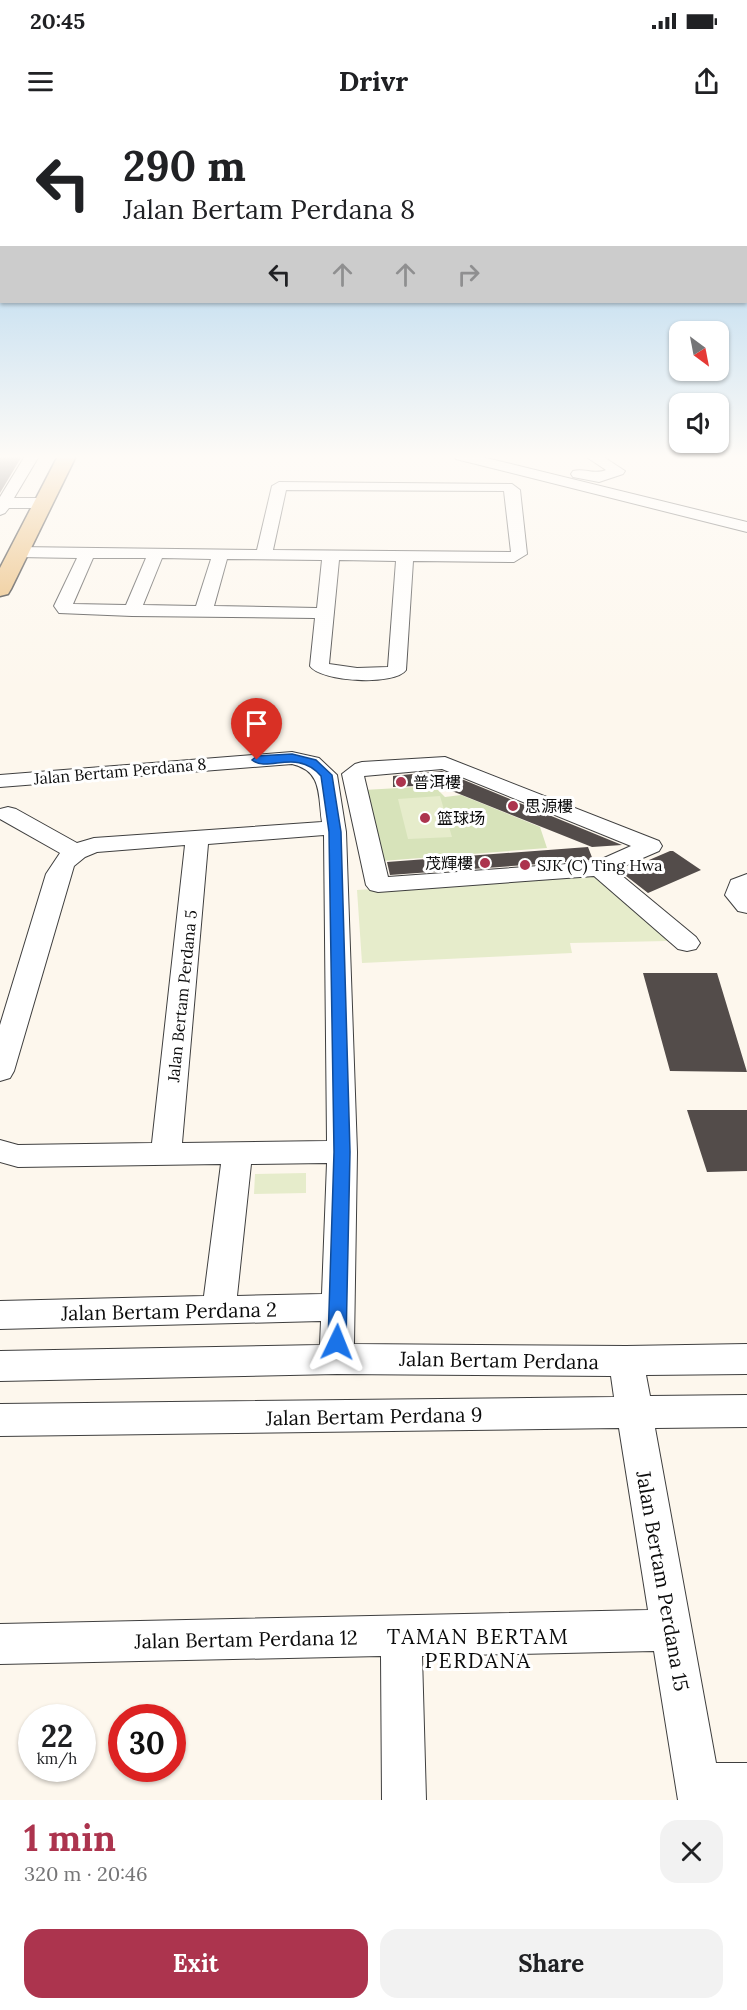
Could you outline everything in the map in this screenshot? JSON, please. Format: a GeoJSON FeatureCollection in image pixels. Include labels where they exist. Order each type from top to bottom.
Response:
{"type":"FeatureCollection","features":[{"type":"Feature","properties":{"kind":"main road"},"geometry":{"type":"LineString","coordinates":[[0,590],[26,534]]}},
{"type":"Feature","properties":{"kind":"street"},"geometry":{"type":"LineString","coordinates":[[264,556],[269,534]]}},
{"type":"Feature","properties":{"kind":"street"},"geometry":{"type":"LineString","coordinates":[[17,552],[264,556],[516,556],[519,554],[517,534]]}},
{"type":"Feature","properties":{"kind":"street"},"geometry":{"type":"LineString","coordinates":[[87,553],[63,606],[65,609],[132,612],[326,613]]}},
{"type":"Feature","properties":{"kind":"street"},"geometry":{"type":"LineString","coordinates":[[132,612],[156,554]]}},
{"type":"Feature","properties":{"kind":"street"},"geometry":{"type":"LineString","coordinates":[[203,612],[220,555]]}},
{"type":"Feature","properties":{"kind":"street"},"geometry":{"type":"LineString","coordinates":[[331,556],[318,666],[327,672],[385,674],[395,672],[405,556]]}},
{"type":"Feature","properties":{"kind":"street","name":"Jalan Bertam Perdana 8"},"geometry":{"type":"LineString","coordinates":[[6,781],[292,758],[312,762],[326,775],[334,828]]}},
{"type":"Feature","properties":{"kind":"street"},"geometry":{"type":"LineString","coordinates":[[445,763],[651,846],[599,869],[378,885],[352,774],[362,768],[445,763]]}},
{"type":"Feature","properties":{"kind":"street"},"geometry":{"type":"LineString","coordinates":[[6,781],[4,824],[74,851]]}},
{"type":"Feature","properties":{"kind":"street"},"geometry":{"type":"LineString","coordinates":[[0,1071],[62,861],[74,851],[94,845],[364,825]]}},
{"type":"Feature","properties":{"kind":"street"},"geometry":{"type":"LineString","coordinates":[[334,828],[342,1152],[337,1359]]}},
{"type":"Feature","properties":{"kind":"street","name":"Jalan Bertam Perdana 5"},"geometry":{"type":"LineString","coordinates":[[166,1154],[197,838]]}},
{"type":"Feature","properties":{"kind":"street"},"geometry":{"type":"LineString","coordinates":[[599,869],[687,943]]}},
{"type":"Feature","properties":{"kind":"street"},"geometry":{"type":"LineString","coordinates":[[747,881],[739,885],[737,895],[747,906]]}},
{"type":"Feature","properties":{"kind":"street"},"geometry":{"type":"LineString","coordinates":[[0,1151],[18,1156],[342,1152]]}},
{"type":"Feature","properties":{"kind":"street"},"geometry":{"type":"LineString","coordinates":[[219,1310],[237,1153]]}},
{"type":"Feature","properties":{"kind":"street","name":"Jalan Bertam Perdana 2"},"geometry":{"type":"LineString","coordinates":[[0,1315],[339,1307]]}},
{"type":"Feature","properties":{"kind":"street","name":"Jalan Bertam Perdana"},"geometry":{"type":"LineString","coordinates":[[0,1366],[337,1359],[626,1361],[747,1359]]}},
{"type":"Feature","properties":{"kind":"street","name":"Jalan Bertam Perdana 15"},"geometry":{"type":"LineString","coordinates":[[626,1361],[699,1792]]}},
{"type":"Feature","properties":{"kind":"street","name":"Jalan Bertam Perdana 9"},"geometry":{"type":"LineString","coordinates":[[0,1420],[747,1410]]}},
{"type":"Feature","properties":{"kind":"street","name":"Jalan Bertam Perdana 12"},"geometry":{"type":"LineString","coordinates":[[0,1644],[671,1630]]}},
{"type":"Feature","properties":{"kind":"street"},"geometry":{"type":"LineString","coordinates":[[401,1635],[404,1800]]}},
{"type":"Feature","properties":{"kind":"street"},"geometry":{"type":"LineString","coordinates":[[699,1792],[747,1785]]}},
{"type":"Feature","properties":{"kind":"green space"},"geometry":{"type":"Polygon","coordinates":[[[434,786],[445,797],[461,795],[540,827],[547,848],[382,861],[364,790],[434,786]]]}},
{"type":"Feature","properties":{"kind":"green space","name":"篮球场"},"geometry":{"type":"Polygon","coordinates":[[[440,796],[452,837],[408,839],[398,799],[440,796]]]}},
{"type":"Feature","properties":{"kind":"green space"},"geometry":{"type":"Polygon","coordinates":[[[590,874],[671,935],[668,941],[570,943],[572,953],[362,963],[357,890],[590,874]]]}},
{"type":"Feature","properties":{"kind":"green space"},"geometry":{"type":"Polygon","coordinates":[[[306,1173],[306,1193],[254,1194],[255,1174],[306,1173]]]}},
{"type":"Feature","properties":{"kind":"building"},"geometry":{"type":"Polygon","coordinates":[[[442,771],[622,845],[592,847],[437,785],[393,787],[393,776],[442,771]]]}},
{"type":"Feature","properties":{"kind":"building","name":"茂輝樓"},"geometry":{"type":"Polygon","coordinates":[[[588,847],[593,860],[390,875],[387,862],[588,847]]]}},
{"type":"Feature","properties":{"kind":"building"},"geometry":{"type":"Polygon","coordinates":[[[670,851],[701,870],[648,893],[621,872],[670,851]]]}},
{"type":"Feature","properties":{"kind":"building"},"geometry":{"type":"Polygon","coordinates":[[[643,973],[717,973],[747,1072],[670,1071],[643,973]]]}},
{"type":"Feature","properties":{"kind":"building"},"geometry":{"type":"Polygon","coordinates":[[[687,1110],[747,1110],[747,1171],[707,1172],[687,1110]]]}},
{"type":"Feature","properties":{"kind":"place","name":"普洱樓"},"geometry":{"type":"Point","coordinates":[401,782]}},
{"type":"Feature","properties":{"kind":"place","name":"思源樓"},"geometry":{"type":"Point","coordinates":[513,806]}},
{"type":"Feature","properties":{"kind":"place","name":"篮球场"},"geometry":{"type":"Point","coordinates":[425,818]}},
{"type":"Feature","properties":{"kind":"place","name":"茂輝樓"},"geometry":{"type":"Point","coordinates":[485,863]}},
{"type":"Feature","properties":{"kind":"place","name":"SJK (C) Ting Hwa"},"geometry":{"type":"Point","coordinates":[525,865]}},
{"type":"Feature","properties":{"kind":"district","name":"TAMAN BERTAM PERDANA"},"geometry":{"type":"Point","coordinates":[478,1648]}},
{"type":"Feature","properties":{"kind":"route"},"geometry":{"type":"LineString","coordinates":[[257,760],[303,759],[320,768],[326,775],[335,832],[342,1152],[337,1342]]}}]}
